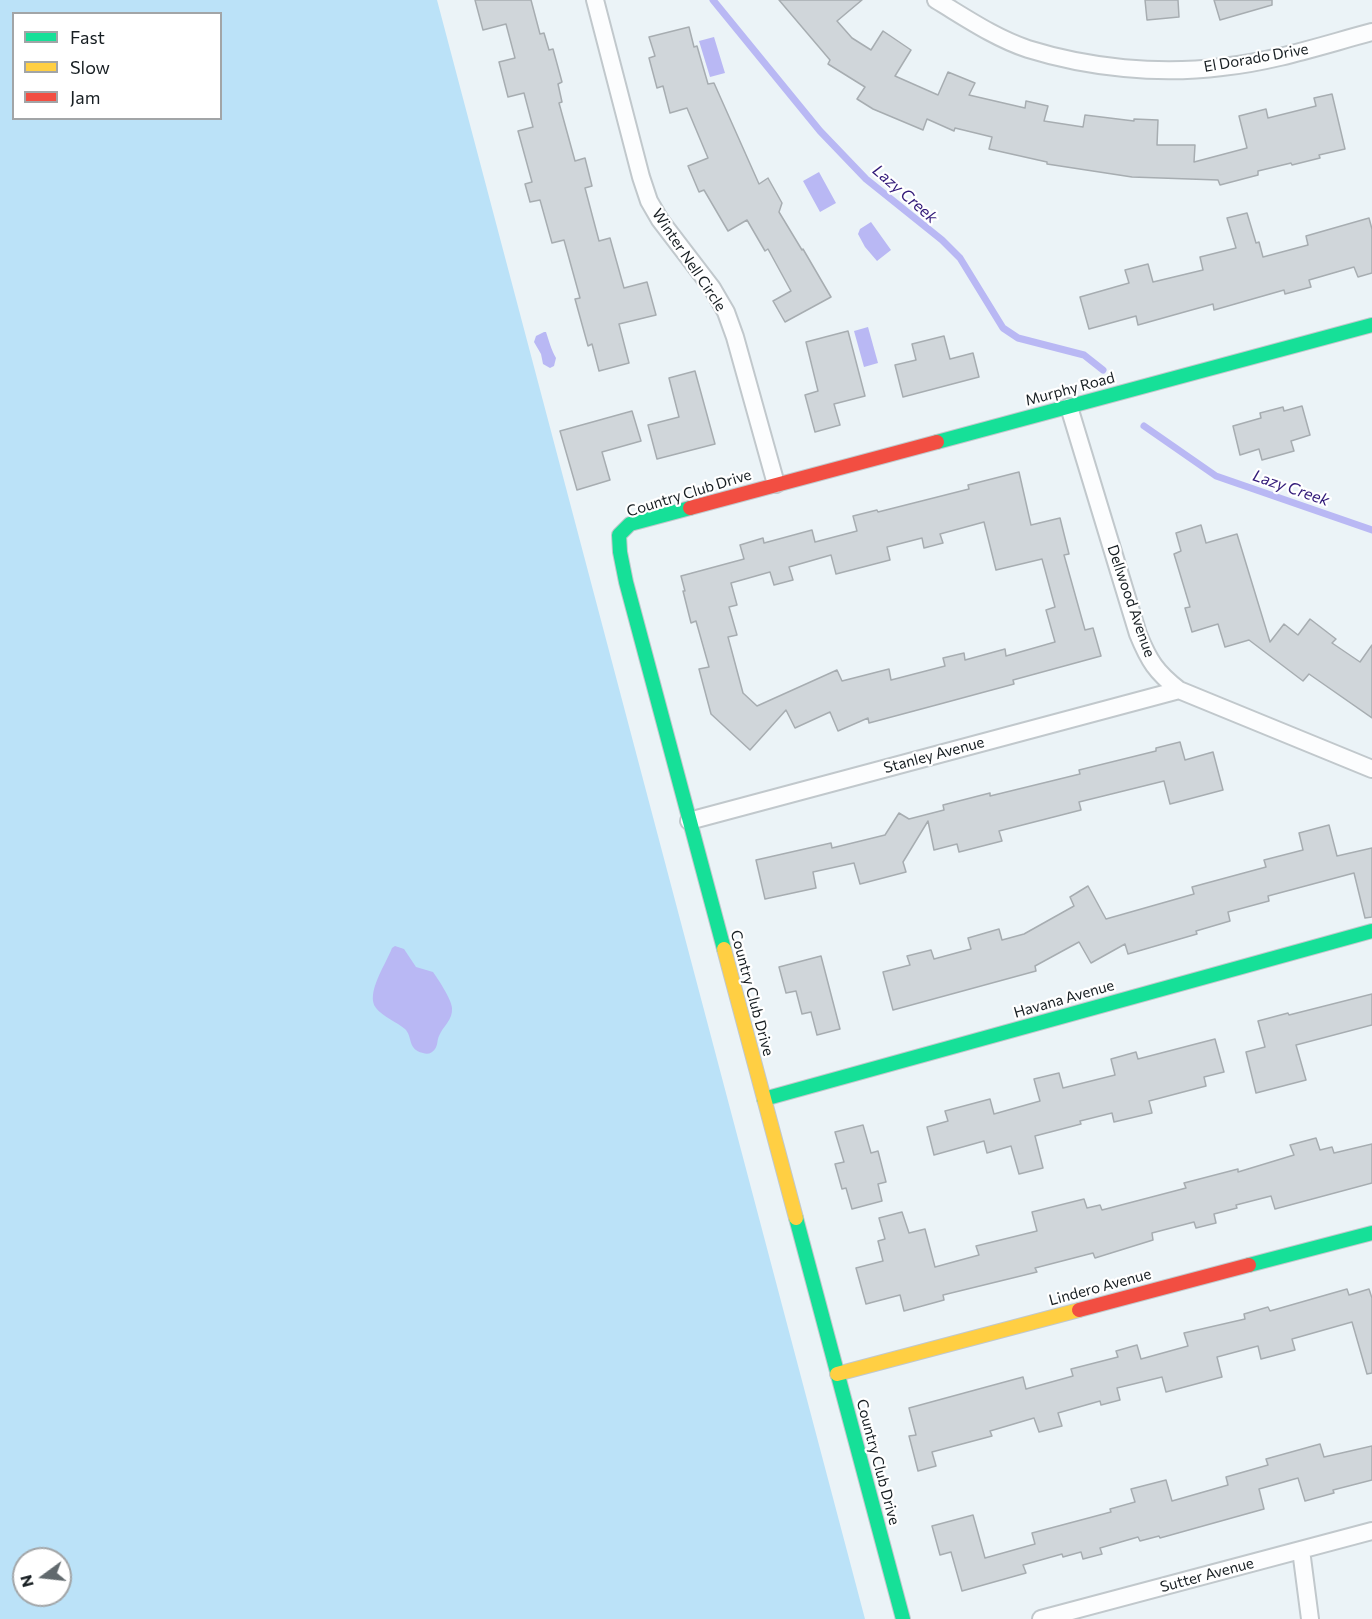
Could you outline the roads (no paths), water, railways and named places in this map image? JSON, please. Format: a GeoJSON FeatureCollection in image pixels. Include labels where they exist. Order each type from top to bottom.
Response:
{"type":"FeatureCollection","features":[{"type":"Feature","properties":{"kind":"street","name":"Winter Nell Circle"},"geometry":{"type":"LineString","coordinates":[[595,0],[641,177],[660,220],[712,288],[726,312],[776,484]]}},
{"type":"Feature","properties":{"kind":"street","name":"El Dorado Drive"},"geometry":{"type":"LineString","coordinates":[[936,0],[985,29],[1028,49],[1102,66],[1160,71],[1222,67],[1285,56],[1372,32]]}},
{"type":"Feature","properties":{"kind":"street","name":"Murphy Road"},"geometry":{"type":"LineString","coordinates":[[776,484],[1372,325]]}},
{"type":"Feature","properties":{"kind":"street","name":"Dellwood Avenue"},"geometry":{"type":"LineString","coordinates":[[1069,407],[1138,634],[1148,658],[1160,676],[1179,690],[1372,769]]}},
{"type":"Feature","properties":{"kind":"street","name":"Country Club Drive"},"geometry":{"type":"LineString","coordinates":[[776,484],[630,524],[619,535],[620,552],[689,821],[903,1619]]}},
{"type":"Feature","properties":{"kind":"street","name":"Stanley Avenue"},"geometry":{"type":"LineString","coordinates":[[689,821],[1179,690]]}},
{"type":"Feature","properties":{"kind":"street","name":"Havana Avenue"},"geometry":{"type":"LineString","coordinates":[[764,1099],[1372,931]]}},
{"type":"Feature","properties":{"kind":"street","name":"Lindero Avenue"},"geometry":{"type":"LineString","coordinates":[[837,1374],[1372,1233]]}},
{"type":"Feature","properties":{"kind":"street","name":"Sutter Avenue"},"geometry":{"type":"LineString","coordinates":[[1041,1619],[1372,1532]]}},
{"type":"Feature","properties":{"kind":"street"},"geometry":{"type":"LineString","coordinates":[[1301,1550],[1310,1619]]}},
{"type":"Feature","properties":{"kind":"water"},"geometry":{"type":"Polygon","coordinates":[[[714,37],[725,73],[710,77],[699,41],[714,37]]]}},
{"type":"Feature","properties":{"kind":"water"},"geometry":{"type":"Polygon","coordinates":[[[819,172],[836,203],[820,212],[803,181],[819,172]]]}},
{"type":"Feature","properties":{"kind":"water"},"geometry":{"type":"Polygon","coordinates":[[[871,222],[891,250],[877,261],[858,234],[860,229],[871,222]]]}},
{"type":"Feature","properties":{"kind":"water"},"geometry":{"type":"Polygon","coordinates":[[[868,327],[878,363],[864,367],[854,331],[868,327]]]}},
{"type":"Feature","properties":{"kind":"water"},"geometry":{"type":"Polygon","coordinates":[[[546,332],[556,358],[554,366],[550,368],[543,364],[541,354],[534,342],[536,336],[546,332]]]}},
{"type":"Feature","properties":{"kind":"water"},"geometry":{"type":"Polygon","coordinates":[[[395,946],[404,949],[416,967],[433,972],[451,1004],[451,1016],[433,1052],[425,1054],[415,1049],[405,1029],[386,1017],[373,1002],[378,979],[395,946]]]}},
{"type":"Feature","properties":{"kind":"waterway","name":"Lazy Creek"},"geometry":{"type":"LineString","coordinates":[[713,0],[820,131],[866,179],[942,240],[960,258],[1003,328],[1018,338],[1084,355],[1103,370]]}},
{"type":"Feature","properties":{"kind":"waterway","name":"Lazy Creek"},"geometry":{"type":"LineString","coordinates":[[1144,426],[1216,476],[1372,530]]}}]}
